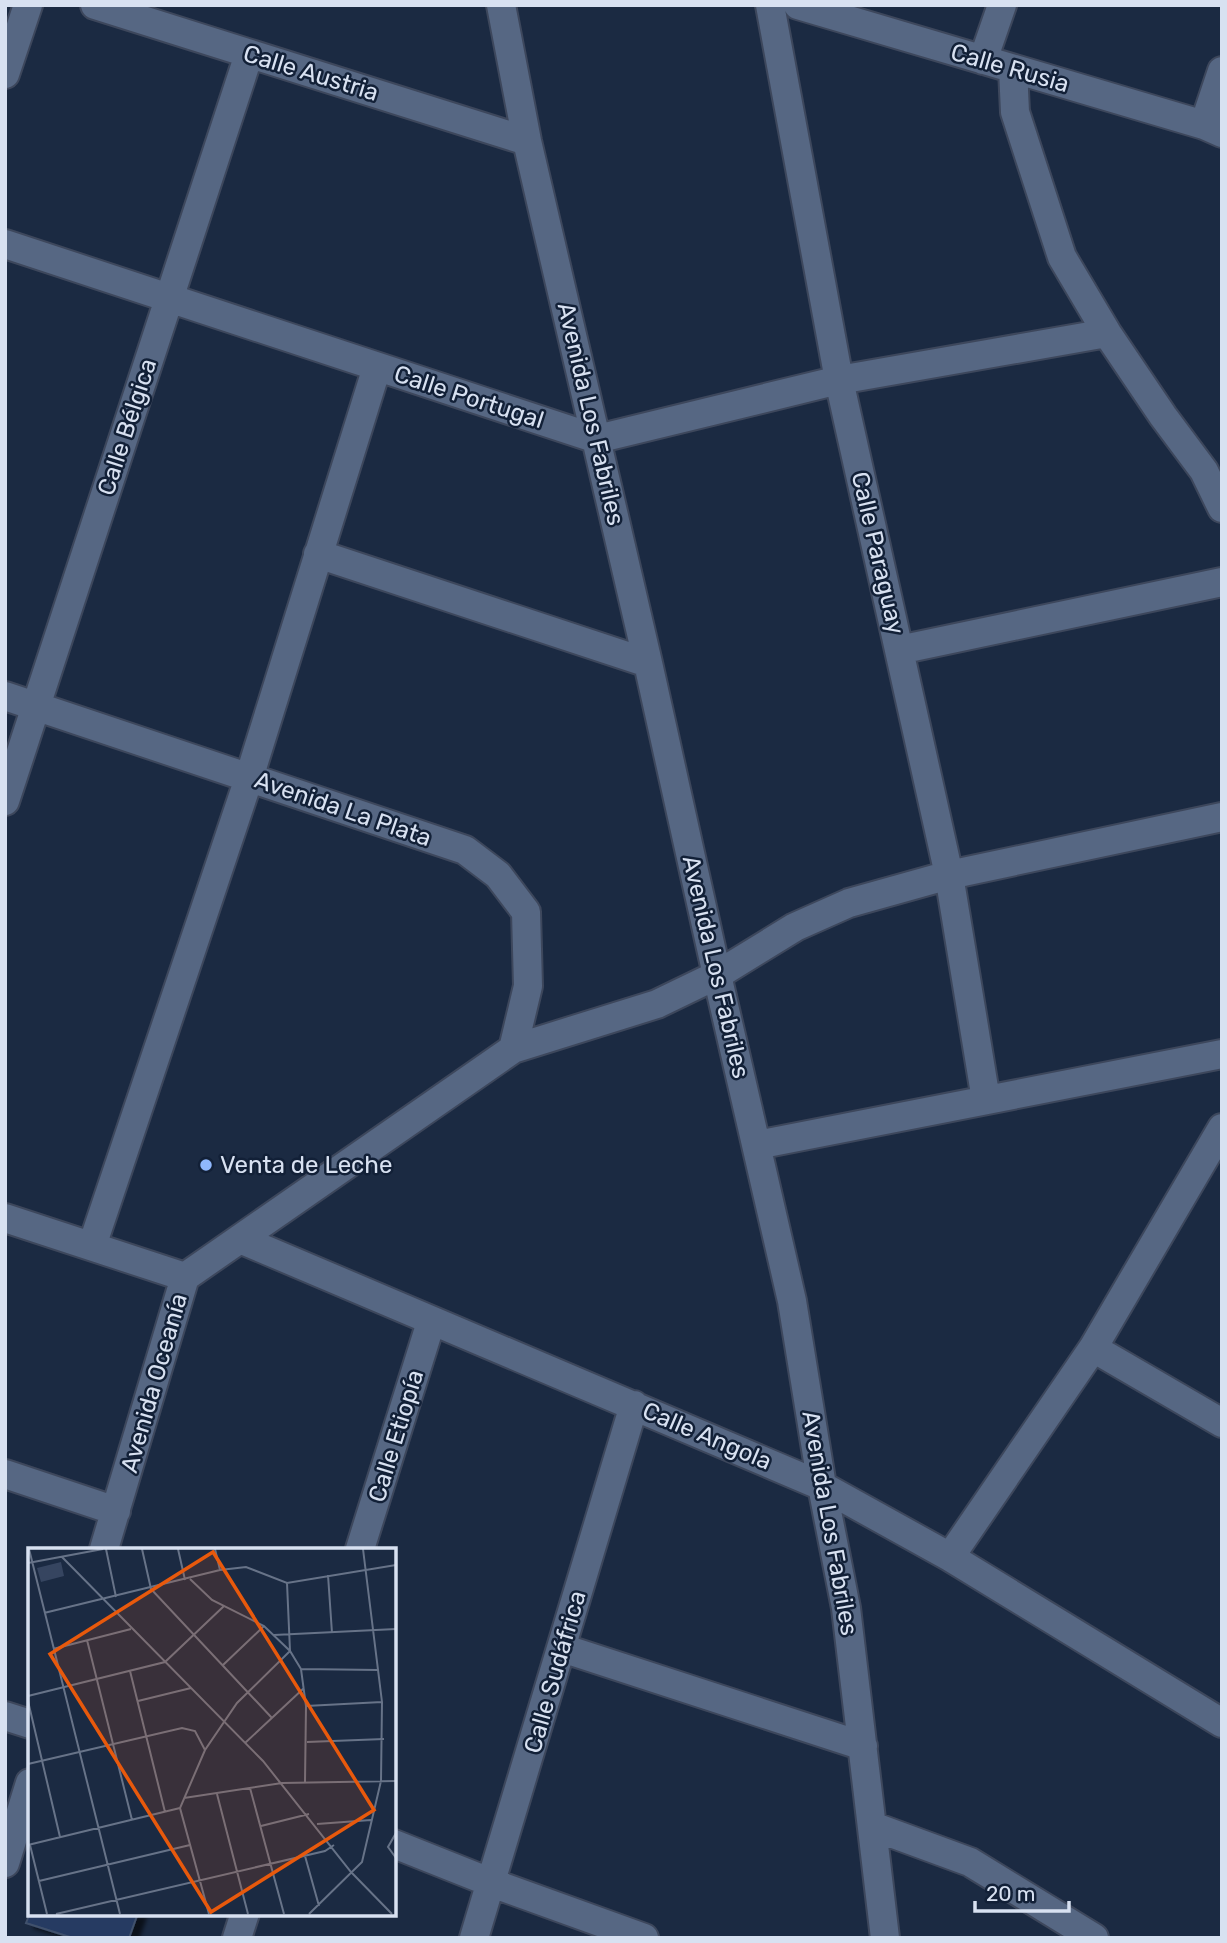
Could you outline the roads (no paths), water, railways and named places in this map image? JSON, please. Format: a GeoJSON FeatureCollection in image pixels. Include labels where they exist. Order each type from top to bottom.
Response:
{"type":"FeatureCollection","features":[{"type":"Feature","properties":{"kind":"street"},"geometry":{"type":"LineString","coordinates":[[5,74],[28,5]]}},
{"type":"Feature","properties":{"kind":"street","name":"Calle Austria"},"geometry":{"type":"LineString","coordinates":[[95,5],[527,141]]}},
{"type":"Feature","properties":{"kind":"street","name":"Avenida Los Fabriles"},"geometry":{"type":"LineString","coordinates":[[501,5],[527,141],[649,663],[792,1301],[822,1486],[846,1608],[885,1938]]}},
{"type":"Feature","properties":{"kind":"street","name":"Calle Paraguay"},"geometry":{"type":"LineString","coordinates":[[770,5],[839,380],[949,875],[986,1100]]}},
{"type":"Feature","properties":{"kind":"street","name":"Calle Rusia"},"geometry":{"type":"LineString","coordinates":[[798,5],[1213,129]]}},
{"type":"Feature","properties":{"kind":"street"},"geometry":{"type":"LineString","coordinates":[[983,60],[1002,5]]}},
{"type":"Feature","properties":{"kind":"street","name":"Calle Bélgica"},"geometry":{"type":"LineString","coordinates":[[5,801],[249,54]]}},
{"type":"Feature","properties":{"kind":"street"},"geometry":{"type":"LineString","coordinates":[[1013,69],[1015,113],[1062,257],[1107,333],[1204,471],[1222,508]]}},
{"type":"Feature","properties":{"kind":"street"},"geometry":{"type":"LineString","coordinates":[[1213,129],[1222,71]]}},
{"type":"Feature","properties":{"kind":"street","name":"Calle Portugal"},"geometry":{"type":"LineString","coordinates":[[5,244],[597,439]]}},
{"type":"Feature","properties":{"kind":"street"},"geometry":{"type":"LineString","coordinates":[[597,439],[839,380],[1107,333]]}},
{"type":"Feature","properties":{"kind":"street"},"geometry":{"type":"LineString","coordinates":[[92,1246],[249,778],[377,367]]}},
{"type":"Feature","properties":{"kind":"street"},"geometry":{"type":"LineString","coordinates":[[318,554],[649,663]]}},
{"type":"Feature","properties":{"kind":"street"},"geometry":{"type":"LineString","coordinates":[[899,650],[1222,582]]}},
{"type":"Feature","properties":{"kind":"street","name":"Avenida La Plata"},"geometry":{"type":"LineString","coordinates":[[5,696],[465,850],[498,874],[526,912],[528,986],[513,1049]]}},
{"type":"Feature","properties":{"kind":"street","name":"Avenida Oceanía"},"geometry":{"type":"LineString","coordinates":[[104,1548],[185,1277],[513,1049],[657,1004],[717,975],[795,926],[849,903],[949,875],[1222,817]]}},
{"type":"Feature","properties":{"kind":"street"},"geometry":{"type":"LineString","coordinates":[[757,1145],[1222,1054]]}},
{"type":"Feature","properties":{"kind":"street"},"geometry":{"type":"LineString","coordinates":[[950,1557],[1093,1348],[1218,1143]]}},
{"type":"Feature","properties":{"kind":"street"},"geometry":{"type":"LineString","coordinates":[[5,1218],[185,1277]]}},
{"type":"Feature","properties":{"kind":"street","name":"Calle Angola"},"geometry":{"type":"LineString","coordinates":[[240,1239],[822,1486],[950,1557],[1222,1723]]}},
{"type":"Feature","properties":{"kind":"street","name":"Calle Etiopía"},"geometry":{"type":"LineString","coordinates":[[360,1548],[431,1322]]}},
{"type":"Feature","properties":{"kind":"street"},"geometry":{"type":"LineString","coordinates":[[1093,1348],[1222,1423]]}},
{"type":"Feature","properties":{"kind":"street","name":"Calle Sudáfrica"},"geometry":{"type":"LineString","coordinates":[[474,1938],[634,1405]]}},
{"type":"Feature","properties":{"kind":"street"},"geometry":{"type":"LineString","coordinates":[[5,1474],[116,1511]]}},
{"type":"Feature","properties":{"kind":"street"},"geometry":{"type":"LineString","coordinates":[[562,1648],[863,1746]]}},
{"type":"Feature","properties":{"kind":"street"},"geometry":{"type":"LineString","coordinates":[[5,1716],[28,1723]]}},
{"type":"Feature","properties":{"kind":"street"},"geometry":{"type":"LineString","coordinates":[[5,1863],[28,1789]]}},
{"type":"Feature","properties":{"kind":"street"},"geometry":{"type":"LineString","coordinates":[[872,1826],[970,1861],[1094,1938]]}},
{"type":"Feature","properties":{"kind":"street"},"geometry":{"type":"LineString","coordinates":[[396,1845],[643,1938]]}},
{"type":"Feature","properties":{"kind":"street"},"geometry":{"type":"LineString","coordinates":[[237,1938],[243,1915]]}},
{"type":"Feature","properties":{"kind":"place","name":"Venta de Leche"},"geometry":{"type":"Point","coordinates":[206,1165]}}]}
